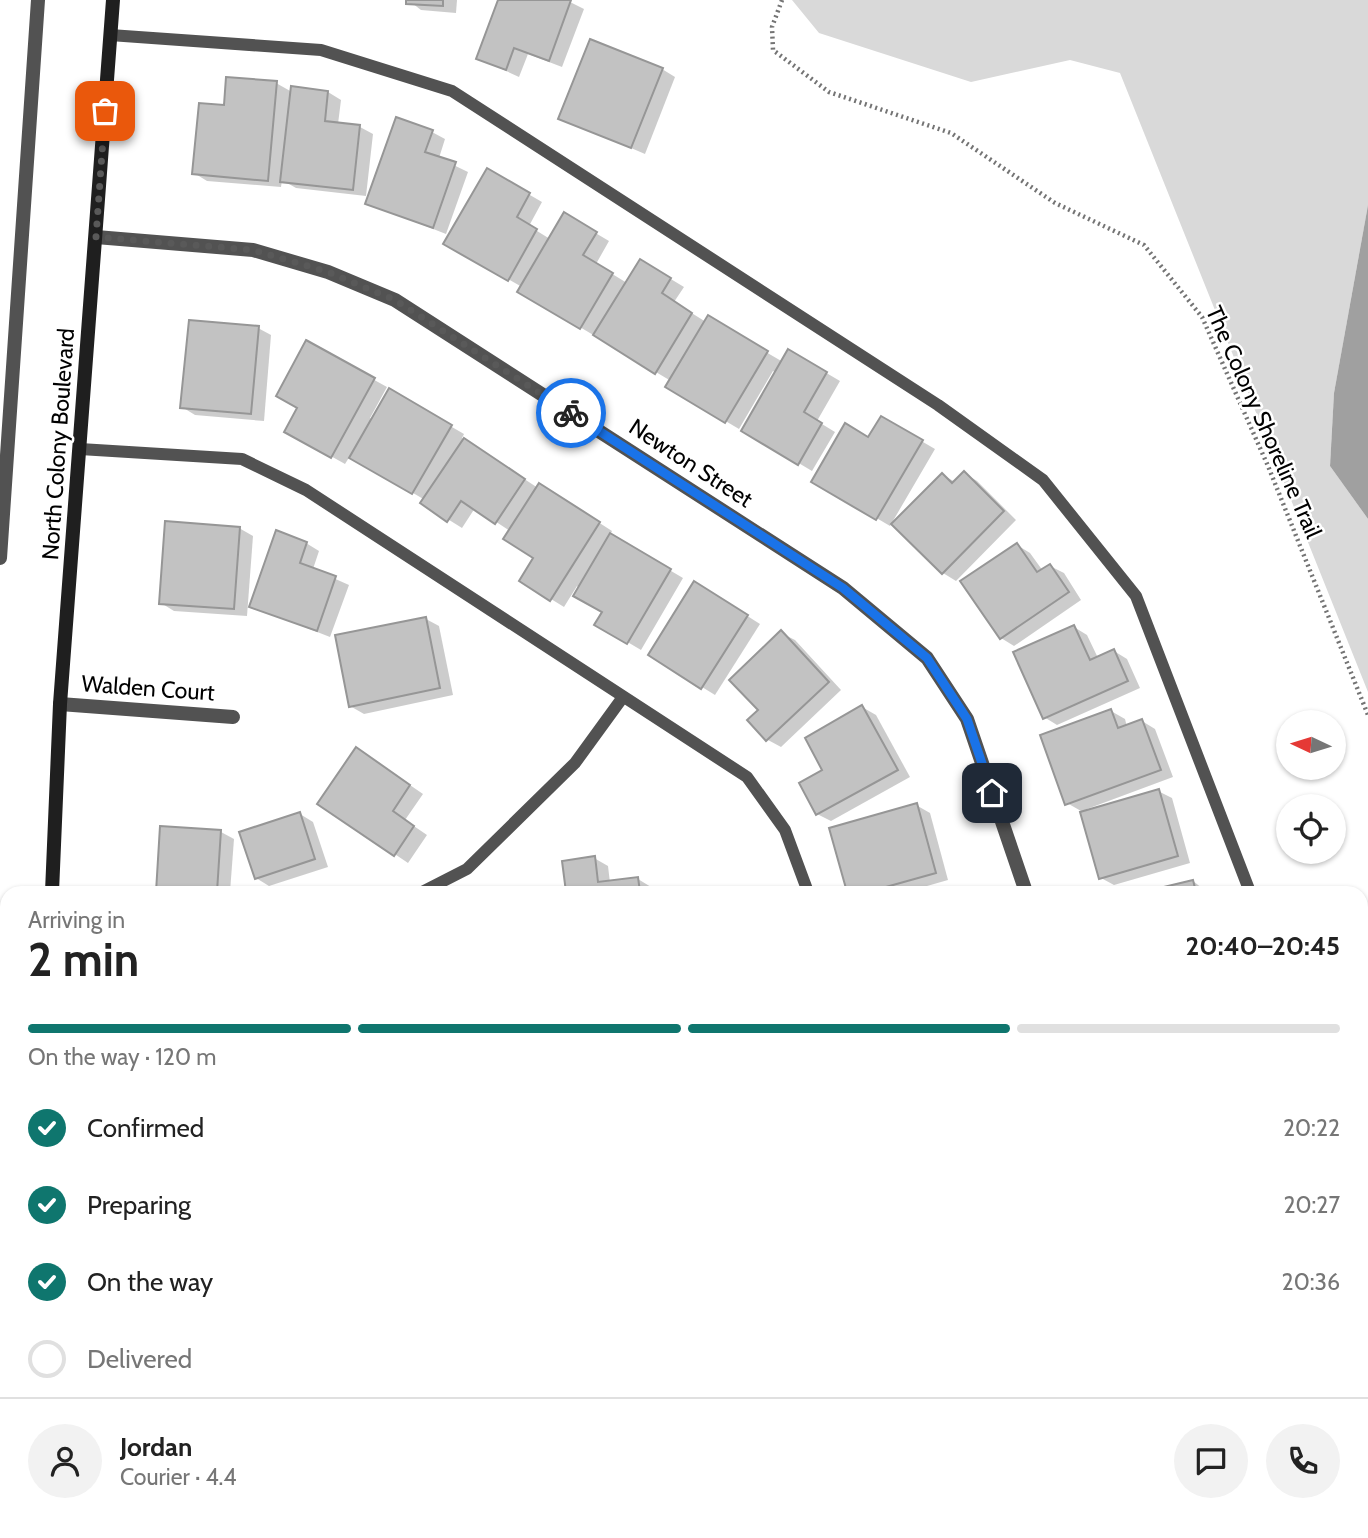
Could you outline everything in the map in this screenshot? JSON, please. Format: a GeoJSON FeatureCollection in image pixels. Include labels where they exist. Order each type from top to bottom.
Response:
{"type":"FeatureCollection","features":[{"type":"Feature","properties":{"kind":"main road","name":"North Colony Boulevard"},"geometry":{"type":"LineString","coordinates":[[52,886],[61,704],[113,0]]}},
{"type":"Feature","properties":{"kind":"street"},"geometry":{"type":"LineString","coordinates":[[0,558],[38,0]]}},
{"type":"Feature","properties":{"kind":"street","name":"Newton Street"},"geometry":{"type":"LineString","coordinates":[[96,237],[253,250],[328,272],[395,300],[843,588],[927,658],[967,719],[1024,886]]}},
{"type":"Feature","properties":{"kind":"street","name":"Walden Court"},"geometry":{"type":"LineString","coordinates":[[61,704],[233,717]]}},
{"type":"Feature","properties":{"kind":"lane"},"geometry":{"type":"LineString","coordinates":[[110,35],[321,50],[452,91],[938,405],[1043,480],[1136,596],[1248,886]]}},
{"type":"Feature","properties":{"kind":"lane"},"geometry":{"type":"LineString","coordinates":[[80,449],[242,459],[306,490],[747,777],[785,830],[806,886]]}},
{"type":"Feature","properties":{"kind":"lane"},"geometry":{"type":"LineString","coordinates":[[434,886],[467,869],[575,763],[624,697]]}},
{"type":"Feature","properties":{"kind":"path","name":"The Colony Shoreline Trail"},"geometry":{"type":"LineString","coordinates":[[782,0],[772,27],[773,50],[829,92],[951,133],[1055,203],[1144,245],[1202,317],[1268,466],[1368,715]]}},
{"type":"Feature","properties":{"kind":"shaded area"},"geometry":{"type":"Polygon","coordinates":[[[792,0],[1368,0],[1368,205],[1334,393],[1330,466],[1368,519],[1368,692],[1120,73],[1070,60],[971,82],[819,33],[792,0]]]}},
{"type":"Feature","properties":{"kind":"shaded area"},"geometry":{"type":"Polygon","coordinates":[[[1368,205],[1368,519],[1330,466],[1334,393],[1368,205]]]}},
{"type":"Feature","properties":{"kind":"building"},"geometry":{"type":"Polygon","coordinates":[[[406,0],[443,0],[443,6],[406,4],[406,0]]]}},
{"type":"Feature","properties":{"kind":"building"},"geometry":{"type":"Polygon","coordinates":[[[498,0],[571,0],[549,61],[514,48],[506,70],[476,59],[498,0]]]}},
{"type":"Feature","properties":{"kind":"building"},"geometry":{"type":"Polygon","coordinates":[[[590,39],[663,68],[631,148],[558,119],[590,39]]]}},
{"type":"Feature","properties":{"kind":"building"},"geometry":{"type":"Polygon","coordinates":[[[226,77],[277,81],[268,181],[192,174],[199,103],[224,105],[226,77]]]}},
{"type":"Feature","properties":{"kind":"building"},"geometry":{"type":"Polygon","coordinates":[[[291,86],[328,91],[325,121],[360,125],[353,190],[280,182],[291,86]]]}},
{"type":"Feature","properties":{"kind":"building"},"geometry":{"type":"Polygon","coordinates":[[[396,117],[433,130],[425,152],[456,162],[433,228],[365,204],[396,117]]]}},
{"type":"Feature","properties":{"kind":"building"},"geometry":{"type":"Polygon","coordinates":[[[487,168],[530,193],[517,217],[537,229],[508,281],[443,244],[487,168]]]}},
{"type":"Feature","properties":{"kind":"building"},"geometry":{"type":"Polygon","coordinates":[[[564,212],[597,232],[583,255],[613,273],[580,329],[517,292],[564,212]]]}},
{"type":"Feature","properties":{"kind":"building"},"geometry":{"type":"Polygon","coordinates":[[[640,259],[671,278],[662,293],[692,313],[655,374],[593,335],[640,259]]]}},
{"type":"Feature","properties":{"kind":"building"},"geometry":{"type":"Polygon","coordinates":[[[708,315],[768,351],[725,423],[665,387],[708,315]]]}},
{"type":"Feature","properties":{"kind":"building"},"geometry":{"type":"Polygon","coordinates":[[[189,320],[259,326],[251,414],[180,408],[189,320]]]}},
{"type":"Feature","properties":{"kind":"building"},"geometry":{"type":"Polygon","coordinates":[[[306,340],[375,378],[331,458],[284,432],[297,408],[276,396],[306,340]]]}},
{"type":"Feature","properties":{"kind":"building"},"geometry":{"type":"Polygon","coordinates":[[[788,349],[827,372],[804,412],[822,423],[798,465],[741,431],[788,349]]]}},
{"type":"Feature","properties":{"kind":"building"},"geometry":{"type":"Polygon","coordinates":[[[389,388],[452,425],[412,494],[349,458],[389,388]]]}},
{"type":"Feature","properties":{"kind":"building"},"geometry":{"type":"Polygon","coordinates":[[[881,416],[923,440],[876,520],[811,482],[845,423],[868,437],[881,416]]]}},
{"type":"Feature","properties":{"kind":"building"},"geometry":{"type":"Polygon","coordinates":[[[464,438],[525,479],[495,524],[461,501],[447,522],[420,503],[464,438]]]}},
{"type":"Feature","properties":{"kind":"building"},"geometry":{"type":"Polygon","coordinates":[[[964,471],[1004,511],[942,574],[891,524],[942,473],[952,483],[964,471]]]}},
{"type":"Feature","properties":{"kind":"building"},"geometry":{"type":"Polygon","coordinates":[[[539,483],[600,522],[550,601],[519,581],[533,558],[503,539],[539,483]]]}},
{"type":"Feature","properties":{"kind":"building"},"geometry":{"type":"Polygon","coordinates":[[[165,521],[240,527],[234,609],[159,604],[165,521]]]}},
{"type":"Feature","properties":{"kind":"building"},"geometry":{"type":"Polygon","coordinates":[[[276,530],[307,542],[300,563],[336,576],[317,631],[249,607],[276,530]]]}},
{"type":"Feature","properties":{"kind":"building"},"geometry":{"type":"Polygon","coordinates":[[[610,533],[671,569],[627,644],[594,625],[602,612],[573,596],[610,533]]]}},
{"type":"Feature","properties":{"kind":"building"},"geometry":{"type":"Polygon","coordinates":[[[1017,543],[1037,572],[1050,564],[1069,592],[1000,639],[960,581],[1017,543]]]}},
{"type":"Feature","properties":{"kind":"building"},"geometry":{"type":"Polygon","coordinates":[[[694,581],[748,615],[701,689],[648,655],[694,581]]]}},
{"type":"Feature","properties":{"kind":"building"},"geometry":{"type":"Polygon","coordinates":[[[426,617],[440,688],[349,707],[335,635],[426,617]]]}},
{"type":"Feature","properties":{"kind":"building"},"geometry":{"type":"Polygon","coordinates":[[[1074,625],[1090,660],[1114,649],[1128,681],[1043,719],[1013,652],[1074,625]]]}},
{"type":"Feature","properties":{"kind":"building"},"geometry":{"type":"Polygon","coordinates":[[[781,630],[829,682],[766,741],[747,720],[758,710],[729,680],[781,630]]]}},
{"type":"Feature","properties":{"kind":"building"},"geometry":{"type":"Polygon","coordinates":[[[862,705],[898,770],[816,815],[799,783],[822,770],[805,738],[862,705]]]}},
{"type":"Feature","properties":{"kind":"building"},"geometry":{"type":"Polygon","coordinates":[[[1111,709],[1118,728],[1142,719],[1161,770],[1065,805],[1040,735],[1111,709]]]}},
{"type":"Feature","properties":{"kind":"building"},"geometry":{"type":"Polygon","coordinates":[[[356,747],[410,785],[393,811],[414,826],[394,856],[317,804],[356,747]]]}},
{"type":"Feature","properties":{"kind":"building"},"geometry":{"type":"Polygon","coordinates":[[[1159,789],[1178,856],[1099,879],[1080,812],[1159,789]]]}},
{"type":"Feature","properties":{"kind":"building"},"geometry":{"type":"Polygon","coordinates":[[[917,803],[936,873],[889,886],[845,886],[829,828],[917,803]]]}},
{"type":"Feature","properties":{"kind":"building"},"geometry":{"type":"Polygon","coordinates":[[[300,812],[315,859],[255,879],[239,832],[300,812]]]}},
{"type":"Feature","properties":{"kind":"building"},"geometry":{"type":"Polygon","coordinates":[[[160,826],[221,830],[217,886],[156,886],[160,826]]]}},
{"type":"Feature","properties":{"kind":"building"},"geometry":{"type":"Polygon","coordinates":[[[595,856],[598,882],[638,877],[639,886],[565,886],[562,861],[595,856]]]}},
{"type":"Feature","properties":{"kind":"building"},"geometry":{"type":"Polygon","coordinates":[[[1193,880],[1194,886],[1168,886],[1193,880]]]}},
{"type":"Feature","properties":{"kind":"way so far"},"geometry":{"type":"LineString","coordinates":[[105,111],[96,237],[253,250],[328,272],[395,300],[571,413]]}},
{"type":"Feature","properties":{"kind":"route"},"geometry":{"type":"LineString","coordinates":[[571,413],[843,588],[927,658],[967,719],[992,793]]}}]}
